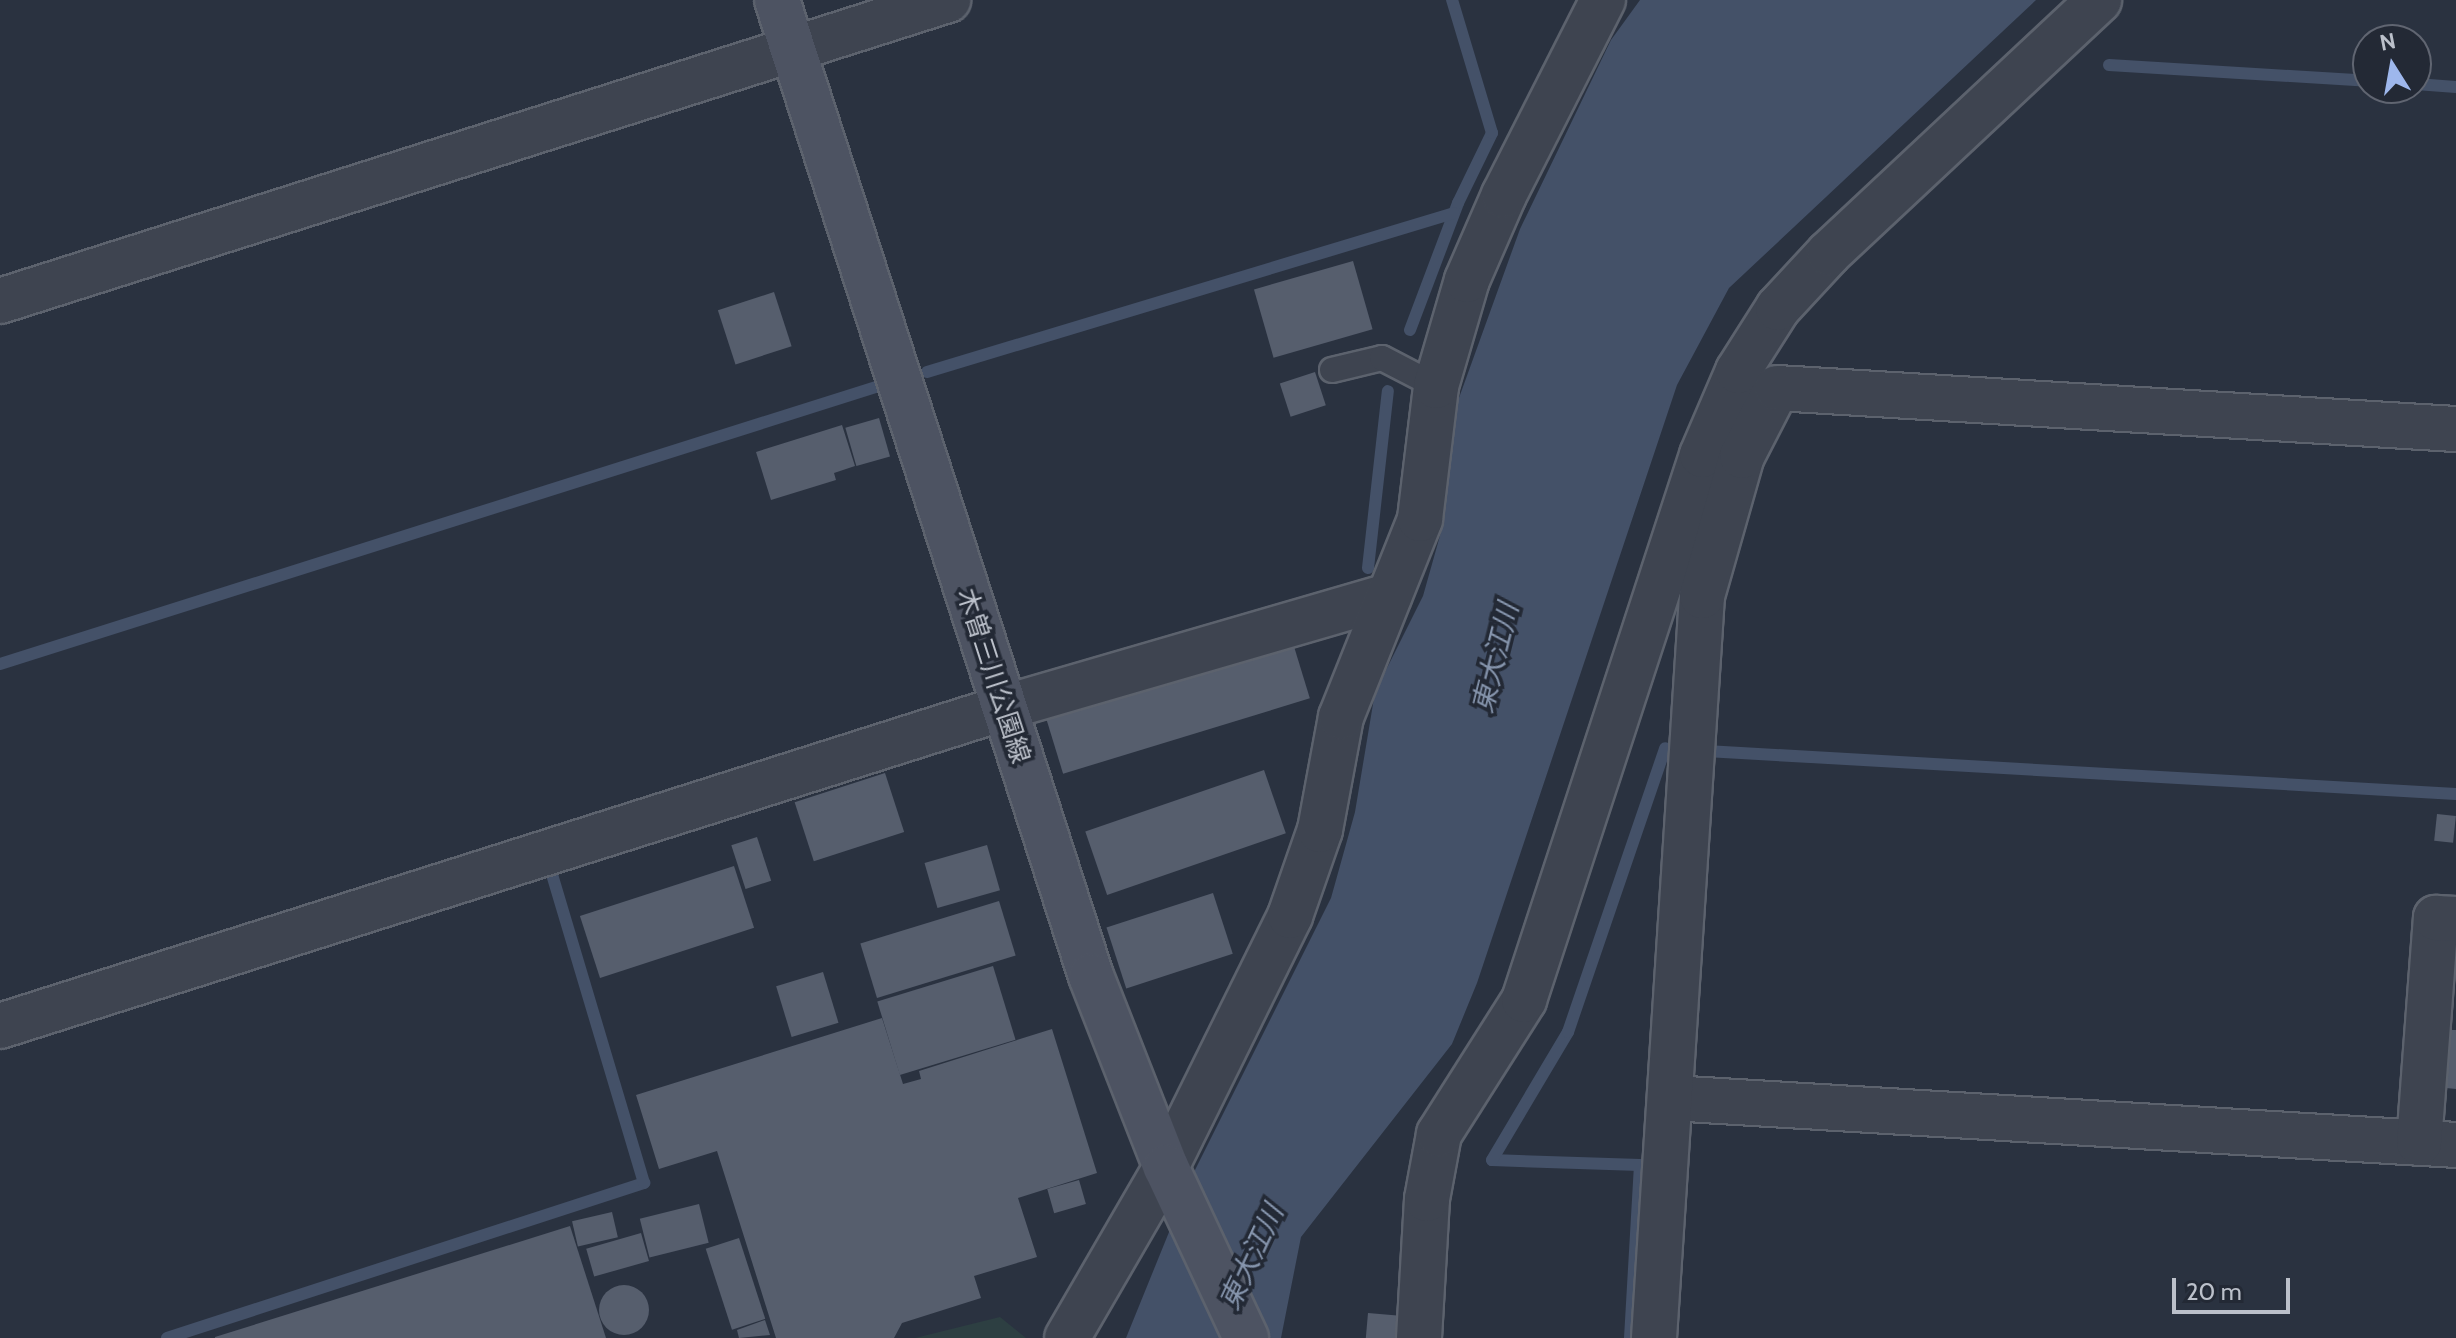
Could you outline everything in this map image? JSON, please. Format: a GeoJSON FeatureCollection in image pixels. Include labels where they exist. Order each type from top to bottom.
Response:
{"type":"FeatureCollection","features":[{"type":"Feature","properties":{"kind":"main road","name":"木曽三川公園線"},"geometry":{"type":"LineString","coordinates":[[777,0],[1091,976],[1166,1167],[1246,1338]]}},
{"type":"Feature","properties":{"kind":"street"},"geometry":{"type":"LineString","coordinates":[[0,301],[948,0]]}},
{"type":"Feature","properties":{"kind":"street"},"geometry":{"type":"LineString","coordinates":[[1067,1338],[1166,1167],[1290,916],[1320,830],[1341,717],[1420,519],[1436,386],[1467,280],[1504,195],[1603,0]]}},
{"type":"Feature","properties":{"kind":"street"},"geometry":{"type":"LineString","coordinates":[[1419,1338],[1427,1199],[1439,1134],[1524,1000],[1702,455],[1738,371],[1778,308],[1829,253],[2099,0]]}},
{"type":"Feature","properties":{"kind":"street"},"geometry":{"type":"LineString","coordinates":[[1654,1338],[1702,596],[1742,456],[1777,388],[2456,429]]}},
{"type":"Feature","properties":{"kind":"street"},"geometry":{"type":"LineString","coordinates":[[0,1026],[1003,708],[1389,596]]}},
{"type":"Feature","properties":{"kind":"street"},"geometry":{"type":"LineString","coordinates":[[1670,1098],[2437,1144],[2436,918],[2456,919]]}},
{"type":"Feature","properties":{"kind":"lane"},"geometry":{"type":"LineString","coordinates":[[1332,370],[1382,358],[1436,386]]}},
{"type":"Feature","properties":{"kind":"shaded area"},"geometry":{"type":"Polygon","coordinates":[[[1000,1317],[1026,1338],[915,1338],[1000,1317]]]}},
{"type":"Feature","properties":{"kind":"water","name":"東大江川"},"geometry":{"type":"Polygon","coordinates":[[[1640,0],[2036,0],[1729,288],[1677,385],[1477,983],[1452,1044],[1301,1237],[1281,1338],[1126,1338],[1191,1178],[1331,898],[1355,812],[1375,692],[1423,596],[1443,525],[1451,420],[1520,229],[1611,40],[1640,0]]]}},
{"type":"Feature","properties":{"kind":"building"},"geometry":{"type":"Polygon","coordinates":[[[1353,261],[1373,329],[1274,358],[1254,289],[1353,261]]]}},
{"type":"Feature","properties":{"kind":"building"},"geometry":{"type":"Polygon","coordinates":[[[774,292],[792,346],[736,364],[718,310],[774,292]]]}},
{"type":"Feature","properties":{"kind":"building"},"geometry":{"type":"Polygon","coordinates":[[[1315,372],[1326,405],[1291,417],[1280,383],[1315,372]]]}},
{"type":"Feature","properties":{"kind":"building"},"geometry":{"type":"Polygon","coordinates":[[[879,418],[890,456],[856,466],[845,428],[879,418]]]}},
{"type":"Feature","properties":{"kind":"building"},"geometry":{"type":"Polygon","coordinates":[[[842,425],[855,466],[834,473],[836,480],[771,500],[756,452],[842,425]]]}},
{"type":"Feature","properties":{"kind":"building"},"geometry":{"type":"Polygon","coordinates":[[[1292,640],[1310,698],[1063,774],[1045,715],[1292,640]]]}},
{"type":"Feature","properties":{"kind":"building"},"geometry":{"type":"Polygon","coordinates":[[[1264,770],[1286,833],[1107,895],[1085,832],[1264,770]]]}},
{"type":"Feature","properties":{"kind":"building"},"geometry":{"type":"Polygon","coordinates":[[[885,773],[904,832],[814,861],[795,802],[885,773]]]}},
{"type":"Feature","properties":{"kind":"building"},"geometry":{"type":"Polygon","coordinates":[[[2437,814],[2456,816],[2453,843],[2434,841],[2437,814]]]}},
{"type":"Feature","properties":{"kind":"building"},"geometry":{"type":"Polygon","coordinates":[[[757,837],[771,881],[746,889],[731,845],[757,837]]]}},
{"type":"Feature","properties":{"kind":"building"},"geometry":{"type":"Polygon","coordinates":[[[987,845],[1000,890],[937,908],[925,863],[987,845]]]}},
{"type":"Feature","properties":{"kind":"building"},"geometry":{"type":"Polygon","coordinates":[[[734,866],[754,928],[600,978],[580,916],[734,866]]]}},
{"type":"Feature","properties":{"kind":"building"},"geometry":{"type":"Polygon","coordinates":[[[1213,893],[1233,954],[1126,988],[1106,928],[1213,893]]]}},
{"type":"Feature","properties":{"kind":"building"},"geometry":{"type":"Polygon","coordinates":[[[999,901],[1016,956],[877,998],[860,943],[999,901]]]}},
{"type":"Feature","properties":{"kind":"building"},"geometry":{"type":"Polygon","coordinates":[[[993,966],[1016,1040],[900,1075],[877,1001],[993,966]]]}},
{"type":"Feature","properties":{"kind":"building"},"geometry":{"type":"Polygon","coordinates":[[[823,972],[838,1023],[792,1037],[776,986],[823,972]]]}},
{"type":"Feature","properties":{"kind":"building"},"geometry":{"type":"Polygon","coordinates":[[[882,1018],[903,1084],[921,1079],[919,1071],[1052,1029],[1097,1173],[1018,1198],[1037,1257],[974,1276],[981,1298],[902,1323],[894,1338],[776,1338],[717,1151],[659,1169],[636,1095],[882,1018]]]}},
{"type":"Feature","properties":{"kind":"building"},"geometry":{"type":"Polygon","coordinates":[[[2450,1030],[2456,1030],[2456,1089],[2446,1088],[2450,1030]]]}},
{"type":"Feature","properties":{"kind":"building"},"geometry":{"type":"Polygon","coordinates":[[[1079,1180],[1086,1204],[1054,1213],[1047,1189],[1079,1180]]]}},
{"type":"Feature","properties":{"kind":"building"},"geometry":{"type":"Polygon","coordinates":[[[699,1204],[709,1243],[649,1258],[640,1219],[699,1204]]]}},
{"type":"Feature","properties":{"kind":"building"},"geometry":{"type":"Polygon","coordinates":[[[612,1212],[618,1237],[578,1247],[572,1221],[612,1212]]]}},
{"type":"Feature","properties":{"kind":"building"},"geometry":{"type":"Polygon","coordinates":[[[570,1226],[606,1338],[215,1338],[215,1337],[570,1226]]]}},
{"type":"Feature","properties":{"kind":"building"},"geometry":{"type":"Polygon","coordinates":[[[641,1233],[649,1261],[594,1277],[586,1249],[641,1233]]]}},
{"type":"Feature","properties":{"kind":"building"},"geometry":{"type":"Polygon","coordinates":[[[739,1238],[765,1319],[732,1330],[706,1249],[739,1238]]]}},
{"type":"Feature","properties":{"kind":"building"},"geometry":{"type":"Polygon","coordinates":[[[624,1285],[642,1292],[649,1310],[642,1328],[624,1335],[606,1328],[599,1310],[606,1292],[624,1285]]]}},
{"type":"Feature","properties":{"kind":"building"},"geometry":{"type":"Polygon","coordinates":[[[1368,1313],[1406,1316],[1404,1338],[1366,1338],[1368,1313]]]}},
{"type":"Feature","properties":{"kind":"building"},"geometry":{"type":"Polygon","coordinates":[[[765,1320],[770,1335],[739,1338],[737,1330],[765,1320]]]}},
{"type":"Feature","properties":{"kind":"waterway"},"geometry":{"type":"LineString","coordinates":[[1410,330],[1458,203],[1492,133],[1452,0]]}},
{"type":"Feature","properties":{"kind":"waterway"},"geometry":{"type":"LineString","coordinates":[[2109,65],[2352,80]]}},
{"type":"Feature","properties":{"kind":"waterway"},"geometry":{"type":"LineString","coordinates":[[2432,85],[2456,87]]}},
{"type":"Feature","properties":{"kind":"waterway"},"geometry":{"type":"LineString","coordinates":[[927,372],[1454,213]]}},
{"type":"Feature","properties":{"kind":"waterway"},"geometry":{"type":"LineString","coordinates":[[0,664],[876,387]]}},
{"type":"Feature","properties":{"kind":"waterway"},"geometry":{"type":"LineString","coordinates":[[1368,568],[1388,391]]}},
{"type":"Feature","properties":{"kind":"waterway"},"geometry":{"type":"LineString","coordinates":[[1630,1338],[1640,1165],[1492,1160],[1568,1032],[1665,748]]}},
{"type":"Feature","properties":{"kind":"waterway"},"geometry":{"type":"LineString","coordinates":[[1706,751],[2456,794]]}},
{"type":"Feature","properties":{"kind":"waterway"},"geometry":{"type":"LineString","coordinates":[[167,1338],[644,1183],[552,875]]}}]}
